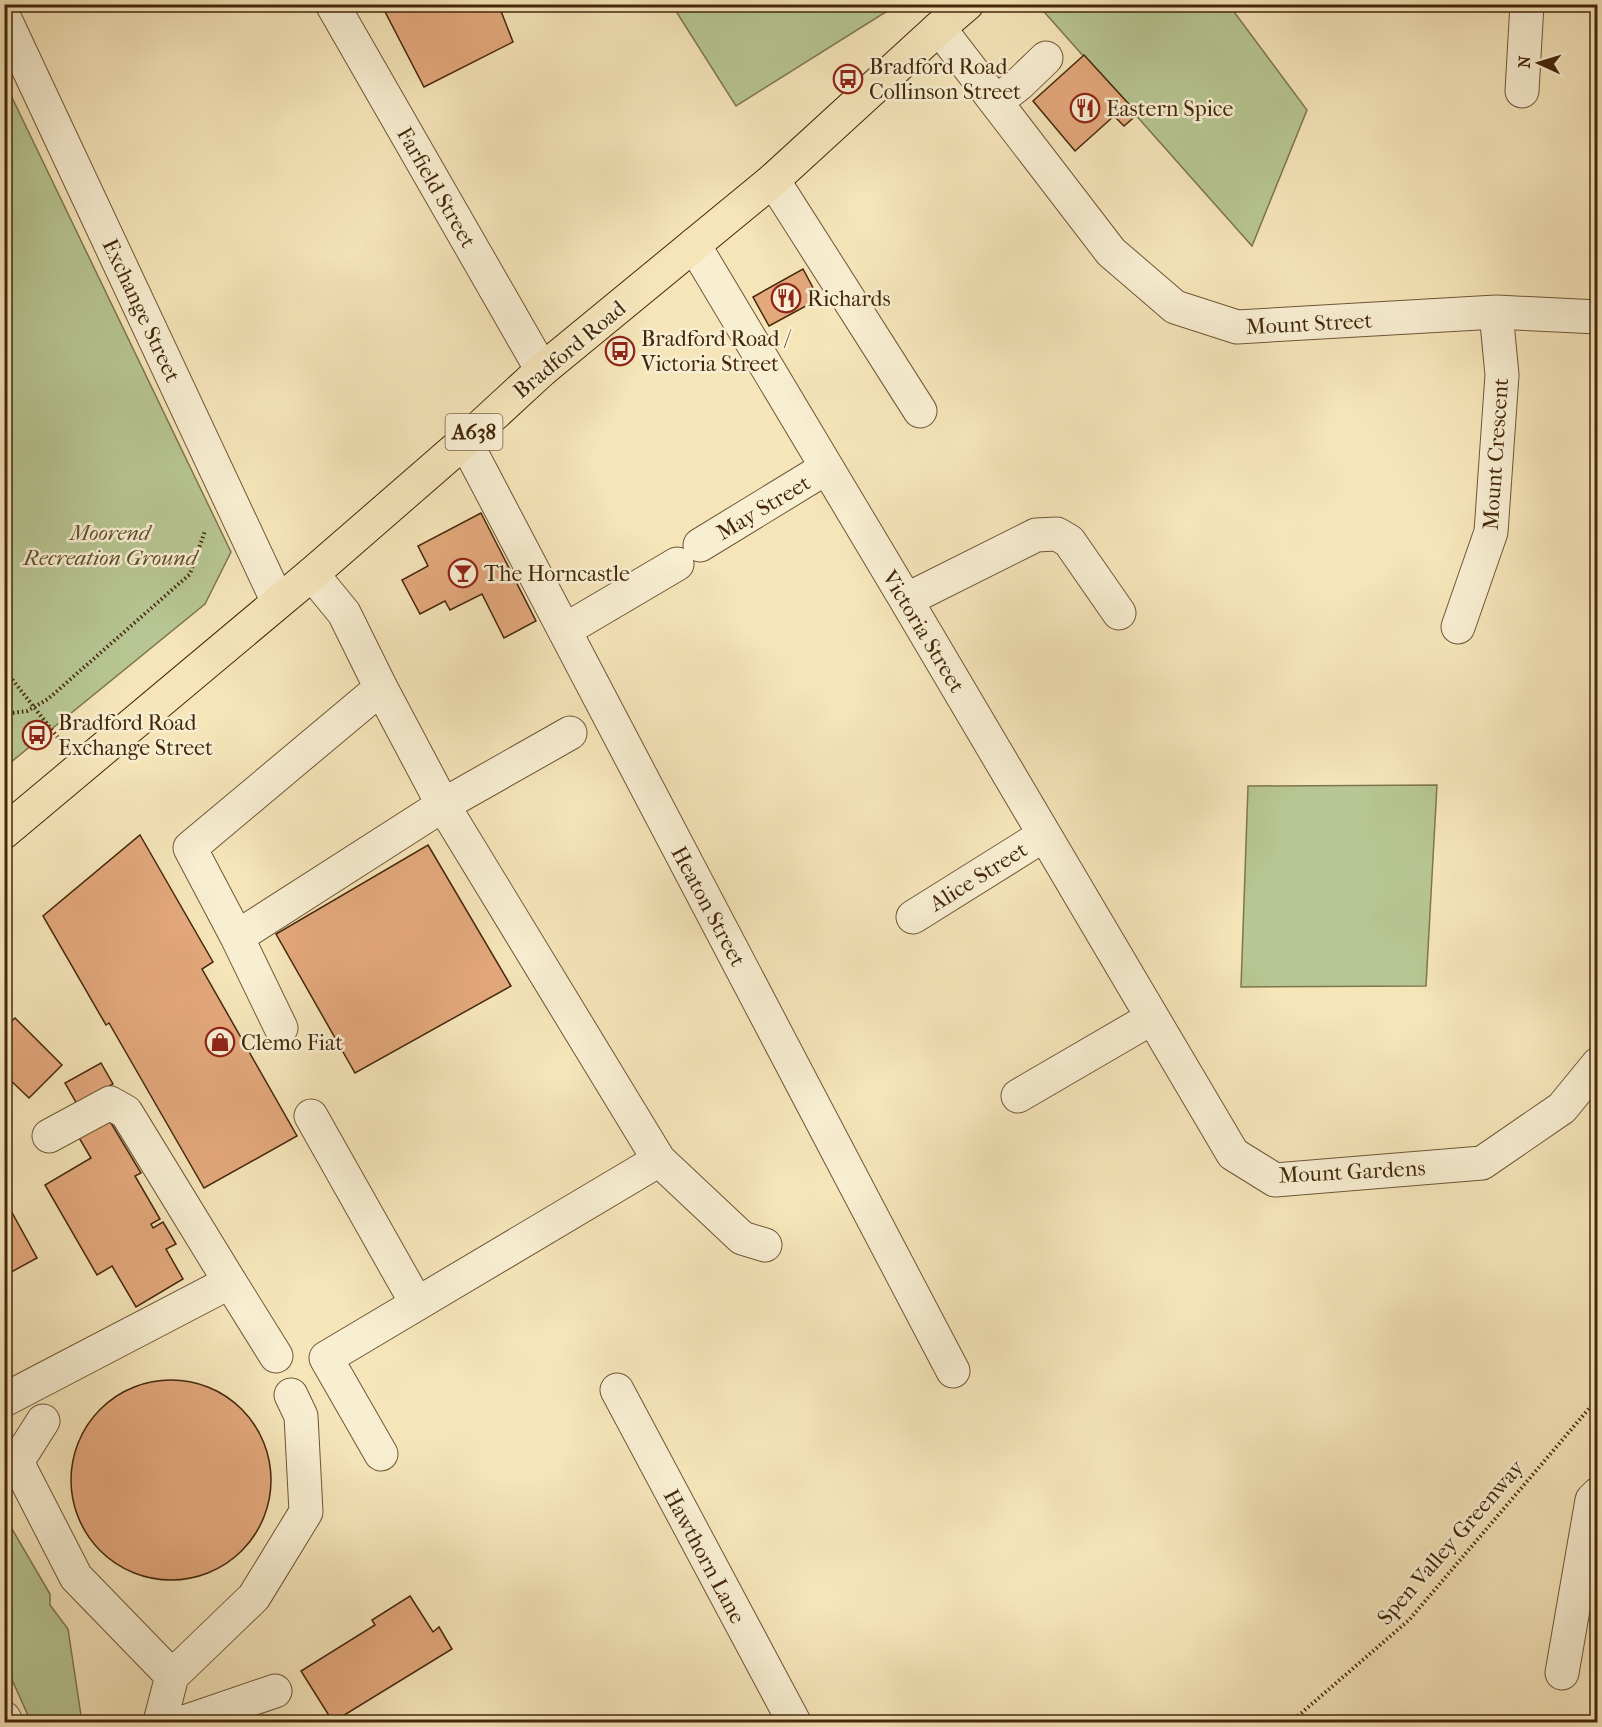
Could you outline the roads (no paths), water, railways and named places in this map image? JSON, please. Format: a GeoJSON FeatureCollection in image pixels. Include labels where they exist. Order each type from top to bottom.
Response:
{"type":"FeatureCollection","features":[{"type":"Feature","properties":{"kind":"main road","name":"Bradford Road"},"geometry":{"type":"LineString","coordinates":[[4,832],[312,574],[465,441],[542,370],[773,180],[955,12]]}},
{"type":"Feature","properties":{"kind":"street","name":"Farfield Street"},"geometry":{"type":"LineString","coordinates":[[332,4],[542,370]]}},
{"type":"Feature","properties":{"kind":"street"},"geometry":{"type":"LineString","coordinates":[[1522,91],[1527,4]]}},
{"type":"Feature","properties":{"kind":"street","name":"Mount Street"},"geometry":{"type":"LineString","coordinates":[[955,12],[996,102],[1111,252],[1174,307],[1237,327],[1496,312],[1598,317]]}},
{"type":"Feature","properties":{"kind":"street","name":"Exchange Street"},"geometry":{"type":"LineString","coordinates":[[4,18],[278,602]]}},
{"type":"Feature","properties":{"kind":"street"},"geometry":{"type":"LineString","coordinates":[[996,102],[1046,58]]}},
{"type":"Feature","properties":{"kind":"street"},"geometry":{"type":"LineString","coordinates":[[773,180],[920,411]]}},
{"type":"Feature","properties":{"kind":"street","name":"Victoria Street"},"geometry":{"type":"LineString","coordinates":[[694,245],[1152,1018]]}},
{"type":"Feature","properties":{"kind":"street","name":"Mount Crescent"},"geometry":{"type":"LineString","coordinates":[[1458,627],[1491,532],[1502,375],[1496,312]]}},
{"type":"Feature","properties":{"kind":"street","name":"Heaton Street"},"geometry":{"type":"LineString","coordinates":[[465,441],[953,1371]]}},
{"type":"Feature","properties":{"kind":"street","name":"May Street"},"geometry":{"type":"LineString","coordinates":[[564,630],[826,468]]}},
{"type":"Feature","properties":{"kind":"street"},"geometry":{"type":"LineString","coordinates":[[906,600],[1036,535],[1057,534],[1069,542],[1119,613]]}},
{"type":"Feature","properties":{"kind":"street"},"geometry":{"type":"LineString","coordinates":[[312,574],[345,613],[381,688],[443,805],[659,1160],[742,1238],[765,1245]]}},
{"type":"Feature","properties":{"kind":"street"},"geometry":{"type":"LineString","coordinates":[[281,1028],[190,848],[381,688]]}},
{"type":"Feature","properties":{"kind":"street"},"geometry":{"type":"LineString","coordinates":[[237,937],[443,805],[570,733]]}},
{"type":"Feature","properties":{"kind":"street","name":"Alice Street"},"geometry":{"type":"LineString","coordinates":[[913,917],[1044,835]]}},
{"type":"Feature","properties":{"kind":"street"},"geometry":{"type":"LineString","coordinates":[[1018,1096],[1152,1018]]}},
{"type":"Feature","properties":{"kind":"street","name":"Mount Gardens"},"geometry":{"type":"LineString","coordinates":[[1152,1018],[1233,1154],[1275,1180],[1482,1163],[1562,1108],[1598,1064]]}},
{"type":"Feature","properties":{"kind":"street"},"geometry":{"type":"LineString","coordinates":[[50,1136],[110,1103],[126,1112],[276,1356]]}},
{"type":"Feature","properties":{"kind":"street"},"geometry":{"type":"LineString","coordinates":[[311,1116],[417,1304]]}},
{"type":"Feature","properties":{"kind":"street"},"geometry":{"type":"LineString","coordinates":[[381,1454],[326,1358],[659,1160]]}},
{"type":"Feature","properties":{"kind":"street"},"geometry":{"type":"LineString","coordinates":[[4,1400],[230,1282]]}},
{"type":"Feature","properties":{"kind":"street","name":"Hawthorn Lane"},"geometry":{"type":"LineString","coordinates":[[617,1390],[794,1722]]}},
{"type":"Feature","properties":{"kind":"street"},"geometry":{"type":"LineString","coordinates":[[160,1722],[172,1676],[254,1598],[306,1512],[301,1416],[291,1395]]}},
{"type":"Feature","properties":{"kind":"street"},"geometry":{"type":"LineString","coordinates":[[43,1421],[17,1462],[76,1577],[172,1676]]}},
{"type":"Feature","properties":{"kind":"street"},"geometry":{"type":"LineString","coordinates":[[1562,1673],[1592,1500],[1598,1494]]}},
{"type":"Feature","properties":{"kind":"street"},"geometry":{"type":"LineString","coordinates":[[184,1722],[275,1691]]}},
{"type":"Feature","properties":{"kind":"street"},"geometry":{"type":"LineString","coordinates":[[4,1718],[6,1722]]}},
{"type":"Feature","properties":{"kind":"place","name":"Bradford Road Collinson Street"},"geometry":{"type":"Point","coordinates":[848,79]}},
{"type":"Feature","properties":{"kind":"place","name":"Eastern Spice"},"geometry":{"type":"Point","coordinates":[1085,108]}},
{"type":"Feature","properties":{"kind":"place","name":"Richards"},"geometry":{"type":"Point","coordinates":[786,298]}},
{"type":"Feature","properties":{"kind":"place","name":"Bradford Road / Victoria Street"},"geometry":{"type":"Point","coordinates":[620,351]}},
{"type":"Feature","properties":{"kind":"place","name":"The Horncastle"},"geometry":{"type":"Point","coordinates":[463,573]}},
{"type":"Feature","properties":{"kind":"place","name":"Bradford Road Exchange Street"},"geometry":{"type":"Point","coordinates":[37,735]}},
{"type":"Feature","properties":{"kind":"place","name":"Clemo Fiat"},"geometry":{"type":"Point","coordinates":[220,1042]}},
{"type":"Feature","properties":{"kind":"park label","name":"Moorend Recreation Ground"},"geometry":{"type":"Point","coordinates":[110,544]}}]}
